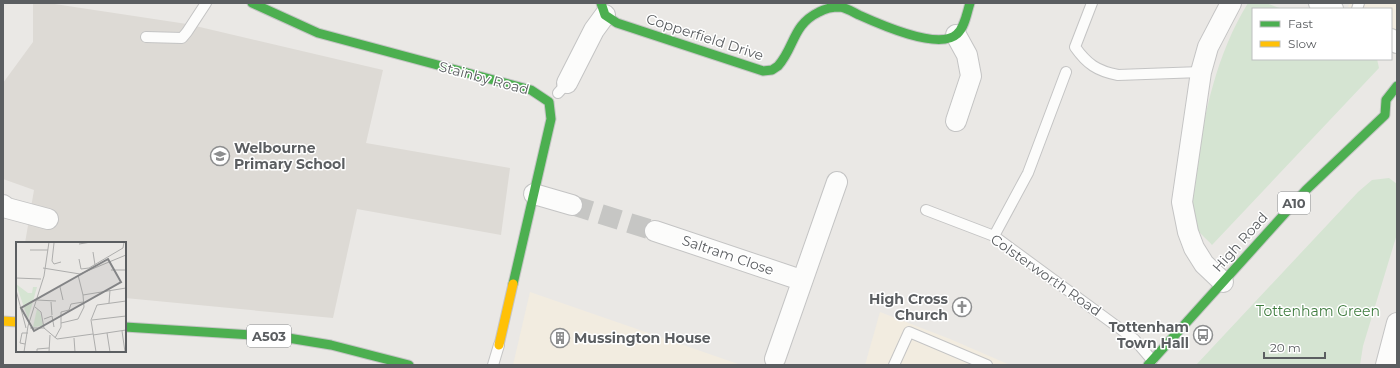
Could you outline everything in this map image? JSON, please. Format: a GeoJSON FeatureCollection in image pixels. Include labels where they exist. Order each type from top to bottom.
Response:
{"type":"FeatureCollection","features":[{"type":"Feature","properties":{"kind":"main road","name":"Stainby Road"},"geometry":{"type":"LineString","coordinates":[[252,3],[318,33],[531,90],[558,93]]}},
{"type":"Feature","properties":{"kind":"main road"},"geometry":{"type":"LineString","coordinates":[[956,35],[970,3]]}},
{"type":"Feature","properties":{"kind":"main road","name":"Copperfield Drive"},"geometry":{"type":"LineString","coordinates":[[603,9],[617,23],[763,72],[774,70],[783,60],[794,37],[814,8],[826,9],[840,7],[889,26],[933,40],[946,40],[956,35]]}},
{"type":"Feature","properties":{"kind":"main road"},"geometry":{"type":"LineString","coordinates":[[1397,86],[1386,100],[1386,115],[1397,114]]}},
{"type":"Feature","properties":{"kind":"main road"},"geometry":{"type":"LineString","coordinates":[[499,345],[558,93]]}},
{"type":"Feature","properties":{"kind":"main road","name":"High Road"},"geometry":{"type":"LineString","coordinates":[[1150,363],[1306,190],[1386,115]]}},
{"type":"Feature","properties":{"kind":"main road"},"geometry":{"type":"LineString","coordinates":[[3,321],[16,322]]}},
{"type":"Feature","properties":{"kind":"main road","name":"A503"},"geometry":{"type":"LineString","coordinates":[[126,327],[282,337],[331,345],[409,365]]}},
{"type":"Feature","properties":{"kind":"street"},"geometry":{"type":"LineString","coordinates":[[1223,282],[1204,264],[1194,248],[1188,232],[1182,202],[1201,72],[1208,47],[1231,3]]}},
{"type":"Feature","properties":{"kind":"street"},"geometry":{"type":"LineString","coordinates":[[1320,3],[1331,8]]}},
{"type":"Feature","properties":{"kind":"street"},"geometry":{"type":"LineString","coordinates":[[558,93],[594,30],[603,9]]}},
{"type":"Feature","properties":{"kind":"street"},"geometry":{"type":"LineString","coordinates":[[956,35],[967,55],[971,76],[956,121]]}},
{"type":"Feature","properties":{"kind":"street"},"geometry":{"type":"LineString","coordinates":[[775,359],[801,280],[837,182]]}},
{"type":"Feature","properties":{"kind":"street"},"geometry":{"type":"LineString","coordinates":[[534,194],[572,205]]}},
{"type":"Feature","properties":{"kind":"street"},"geometry":{"type":"LineString","coordinates":[[3,205],[7,208],[48,219]]}},
{"type":"Feature","properties":{"kind":"street","name":"Saltram Close"},"geometry":{"type":"LineString","coordinates":[[655,231],[801,280]]}},
{"type":"Feature","properties":{"kind":"street"},"geometry":{"type":"LineString","coordinates":[[1386,365],[1397,323]]}},
{"type":"Feature","properties":{"kind":"lane"},"geometry":{"type":"LineString","coordinates":[[146,37],[182,38],[206,3]]}},
{"type":"Feature","properties":{"kind":"lane"},"geometry":{"type":"LineString","coordinates":[[1092,3],[1075,47],[1086,62],[1106,73],[1118,75],[1201,72]]}},
{"type":"Feature","properties":{"kind":"lane"},"geometry":{"type":"LineString","coordinates":[[994,236],[1028,172],[1066,72]]}},
{"type":"Feature","properties":{"kind":"lane","name":"Colsterworth Road"},"geometry":{"type":"LineString","coordinates":[[926,210],[994,236],[1134,339],[1150,363]]}},
{"type":"Feature","properties":{"kind":"lane"},"geometry":{"type":"LineString","coordinates":[[894,365],[909,332],[987,365]]}},
{"type":"Feature","properties":{"kind":"lane"},"geometry":{"type":"LineString","coordinates":[[493,365],[499,345]]}},
{"type":"Feature","properties":{"kind":"shaded area","name":"Welbourne Primary School"},"geometry":{"type":"Polygon","coordinates":[[[33,3],[48,3],[187,24],[383,70],[366,143],[510,168],[501,235],[357,209],[333,318],[126,298],[126,242],[25,242],[34,190],[3,179],[3,83],[33,42],[33,3]]]}},
{"type":"Feature","properties":{"kind":"shaded area"},"geometry":{"type":"Polygon","coordinates":[[[1350,3],[1397,3],[1397,32],[1392,30],[1392,8],[1348,7],[1350,3]]]}},
{"type":"Feature","properties":{"kind":"shaded area"},"geometry":{"type":"Polygon","coordinates":[[[530,292],[741,365],[513,365],[530,292]]]}},
{"type":"Feature","properties":{"kind":"shaded area"},"geometry":{"type":"Polygon","coordinates":[[[880,312],[950,339],[1010,365],[865,365],[880,312]]]}},
{"type":"Feature","properties":{"kind":"green space"},"geometry":{"type":"Polygon","coordinates":[[[1248,3],[1266,3],[1279,8],[1252,8],[1252,60],[1377,60],[1379,68],[1212,245],[1194,225],[1191,203],[1203,127],[1213,84],[1237,22],[1248,3]]]}},
{"type":"Feature","properties":{"kind":"green space","name":"Tottenham Green"},"geometry":{"type":"Polygon","coordinates":[[[1389,178],[1397,184],[1397,234],[1363,346],[1360,365],[1196,365],[1358,192],[1372,180],[1389,178]]]}},
{"type":"Feature","properties":{"kind":"tunnel"},"geometry":{"type":"LineString","coordinates":[[572,205],[655,231]]}},
{"type":"Feature","properties":{"kind":"traffic: fast"},"geometry":{"type":"LineString","coordinates":[[252,3],[318,33],[531,90],[549,102],[551,119],[513,284]]}},
{"type":"Feature","properties":{"kind":"traffic: fast"},"geometry":{"type":"LineString","coordinates":[[601,3],[605,15],[617,23],[763,71],[772,70],[778,66],[784,59],[804,23],[810,17],[827,9],[840,7],[909,34],[923,38],[937,39],[948,38],[960,31],[970,3]]}},
{"type":"Feature","properties":{"kind":"traffic: fast"},"geometry":{"type":"LineString","coordinates":[[1148,365],[1306,190],[1385,115],[1386,100],[1397,86]]}},
{"type":"Feature","properties":{"kind":"traffic: fast"},"geometry":{"type":"LineString","coordinates":[[126,327],[282,337],[331,345],[409,365]]}},
{"type":"Feature","properties":{"kind":"traffic: slow"},"geometry":{"type":"LineString","coordinates":[[499,345],[513,284]]}},
{"type":"Feature","properties":{"kind":"traffic: slow"},"geometry":{"type":"LineString","coordinates":[[3,321],[16,322]]}},
{"type":"Feature","properties":{"kind":"place","name":"Welbourne Primary School"},"geometry":{"type":"Point","coordinates":[220,156]}},
{"type":"Feature","properties":{"kind":"place","name":"High Cross Church"},"geometry":{"type":"Point","coordinates":[962,307]}},
{"type":"Feature","properties":{"kind":"place","name":"Tottenham Town Hall"},"geometry":{"type":"Point","coordinates":[1203,335]}},
{"type":"Feature","properties":{"kind":"place","name":"Mussington House"},"geometry":{"type":"Point","coordinates":[560,338]}}]}
